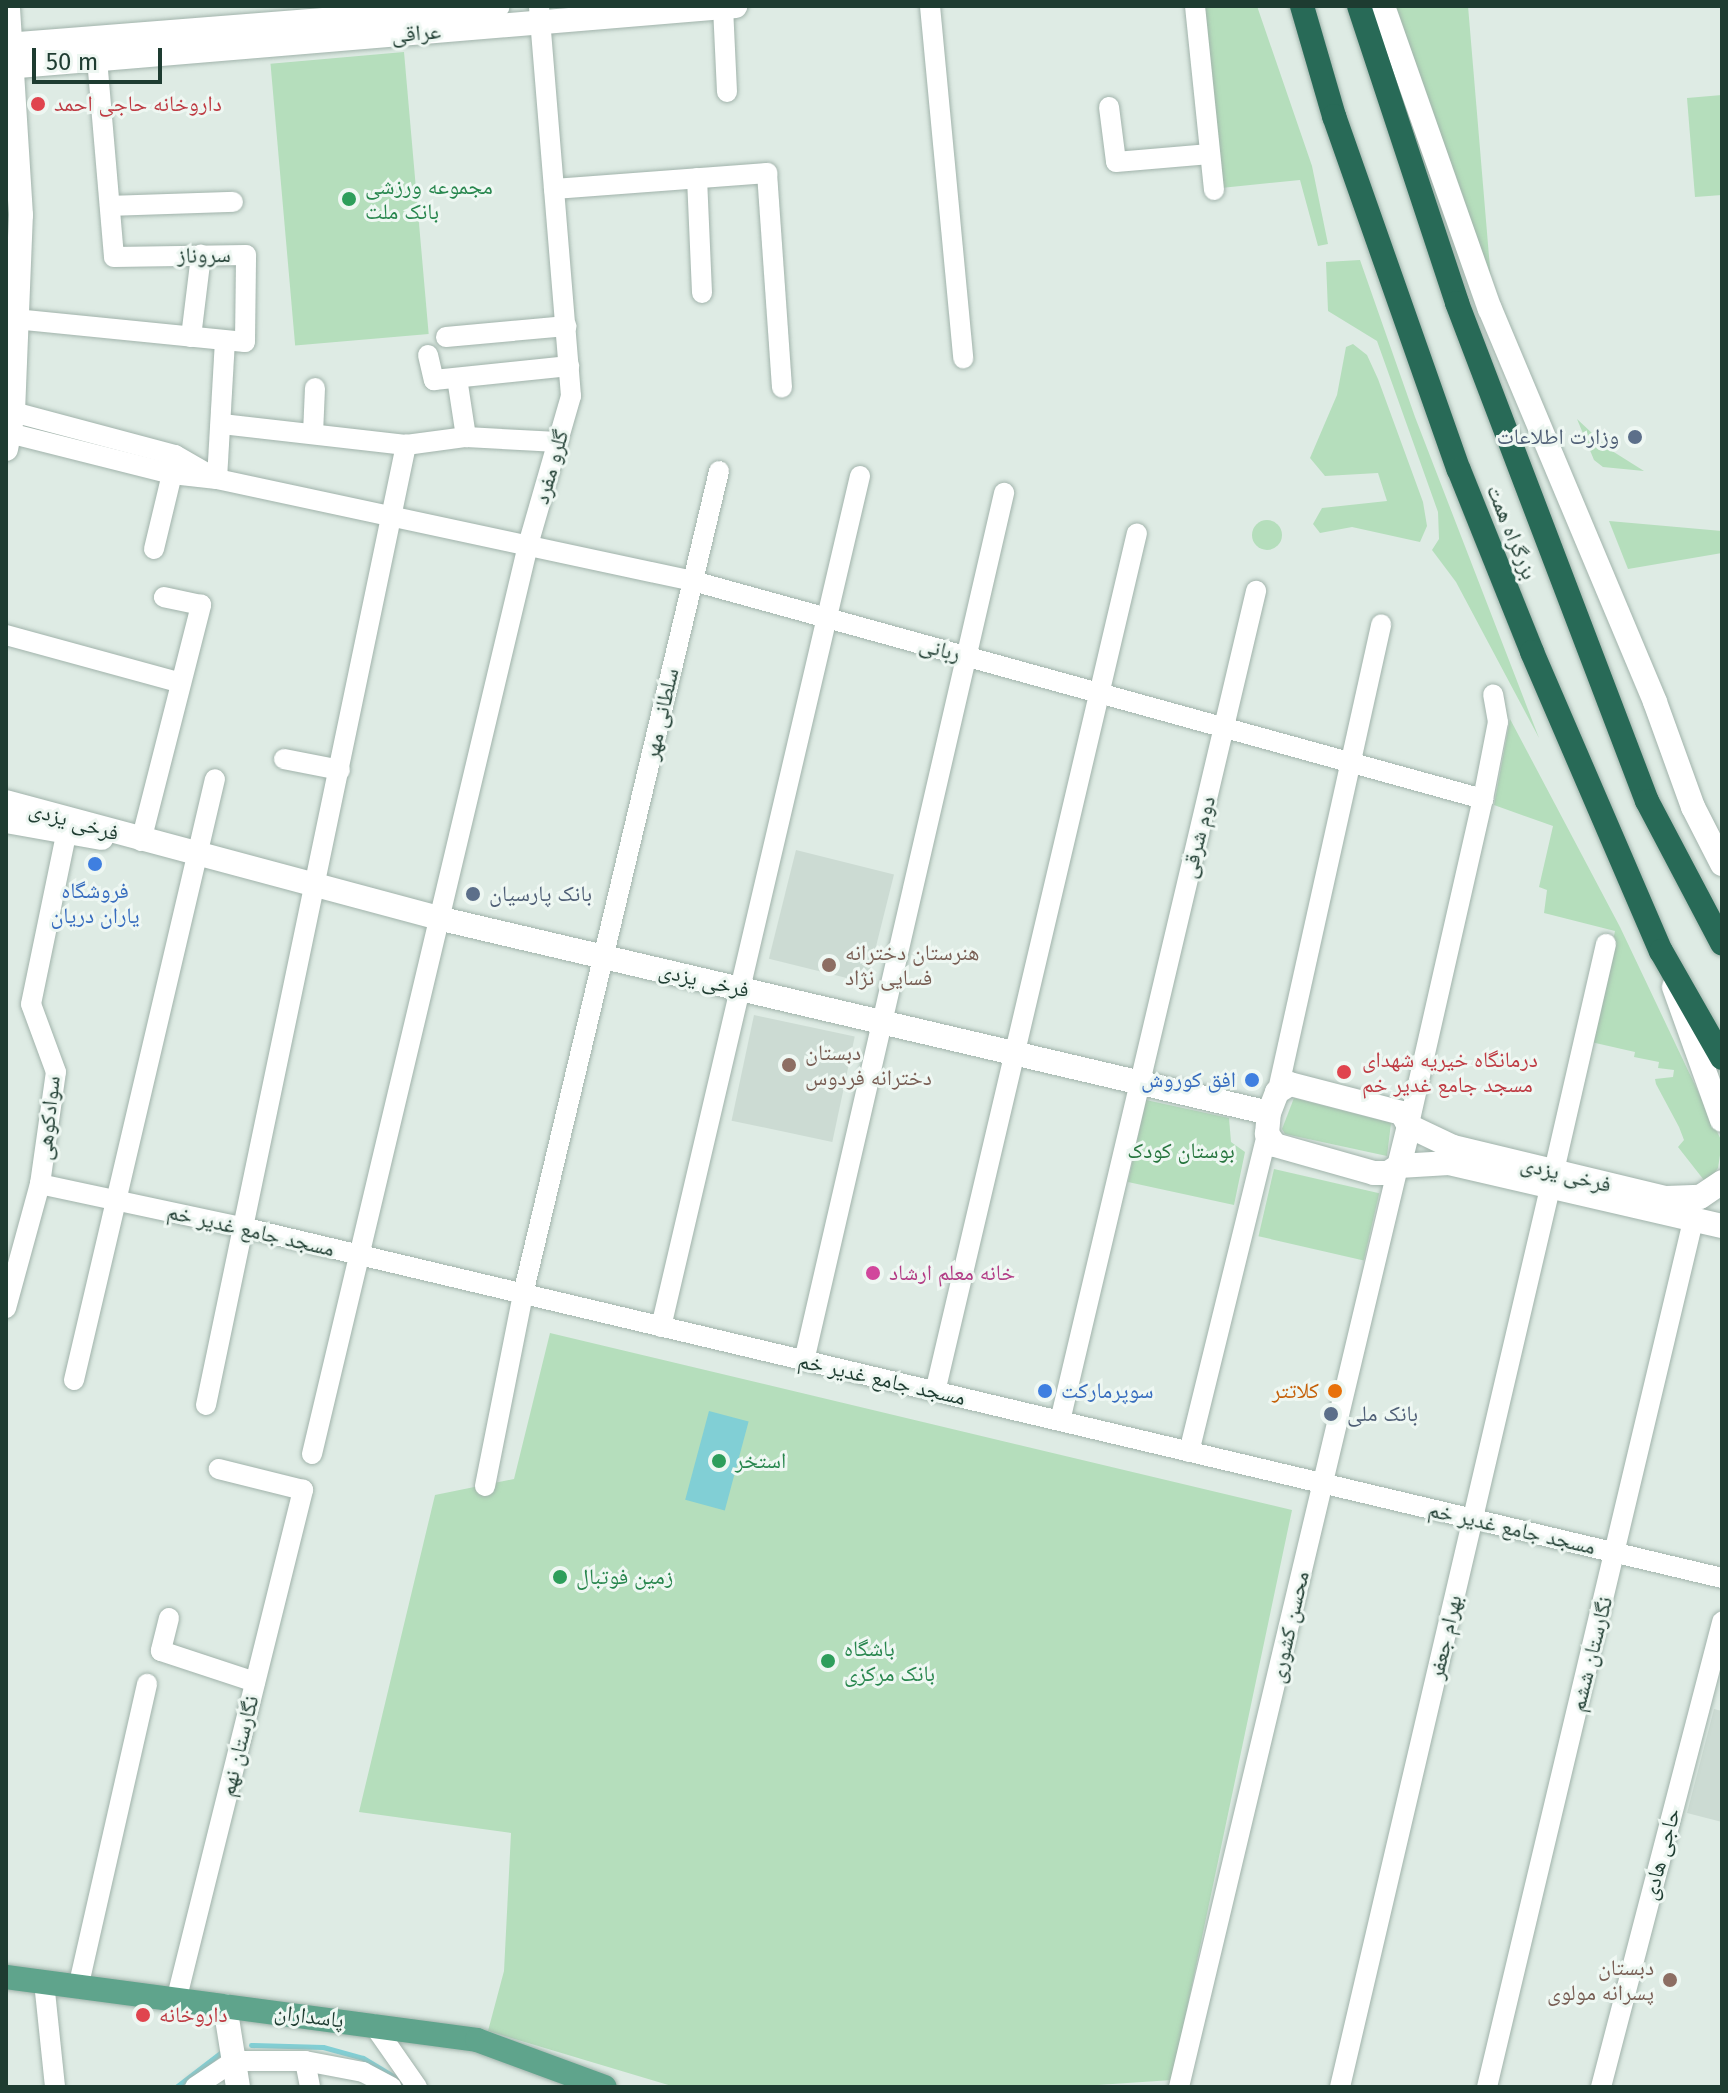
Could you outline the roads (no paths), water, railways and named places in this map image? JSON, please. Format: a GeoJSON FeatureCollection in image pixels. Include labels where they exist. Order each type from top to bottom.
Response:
{"type":"FeatureCollection","features":[{"type":"Feature","properties":{"kind":"highway","name":"بزرگراه همت"},"geometry":{"type":"LineString","coordinates":[[1369,11],[1457,303],[1647,801],[1722,943]]}},
{"type":"Feature","properties":{"kind":"highway","name":"بزرگراه همت"},"geometry":{"type":"LineString","coordinates":[[1305,15],[1459,470],[1557,716],[1661,951],[1722,1058]]}},
{"type":"Feature","properties":{"kind":"main road","name":"عراقی"},"geometry":{"type":"LineString","coordinates":[[9,56],[258,16],[497,6]]}},
{"type":"Feature","properties":{"kind":"main road","name":"عراقی"},"geometry":{"type":"LineString","coordinates":[[9,56],[97,60],[540,14],[735,6]]}},
{"type":"Feature","properties":{"kind":"main road"},"geometry":{"type":"LineString","coordinates":[[8,7],[21,215],[8,427]]}},
{"type":"Feature","properties":{"kind":"main road"},"geometry":{"type":"LineString","coordinates":[[1369,11],[1655,702],[1693,807],[1722,864]]}},
{"type":"Feature","properties":{"kind":"main road","name":"فرخی یزدی"},"geometry":{"type":"LineString","coordinates":[[6,802],[141,841],[442,919],[1272,1112]]}},
{"type":"Feature","properties":{"kind":"main road","name":"فرخی یزدی"},"geometry":{"type":"LineString","coordinates":[[6,821],[66,835],[141,841]]}},
{"type":"Feature","properties":{"kind":"main road"},"geometry":{"type":"LineString","coordinates":[[1661,951],[1722,1120]]}},
{"type":"Feature","properties":{"kind":"main road","name":"فرخی یزدی"},"geometry":{"type":"LineString","coordinates":[[1272,1112],[1303,1085],[1402,1113],[1409,1125],[1453,1147],[1693,1221],[1722,1226]]}},
{"type":"Feature","properties":{"kind":"main road","name":"فرخی یزدی"},"geometry":{"type":"LineString","coordinates":[[1272,1112],[1275,1145],[1374,1173],[1399,1166],[1449,1163],[1680,1200],[1700,1197],[1722,1182]]}},
{"type":"Feature","properties":{"kind":"main road"},"geometry":{"type":"LineString","coordinates":[[1399,1166],[1409,1125]]}},
{"type":"Feature","properties":{"kind":"main road","name":"پاسداران"},"geometry":{"type":"LineString","coordinates":[[6,1977],[477,2040],[605,2087]]}},
{"type":"Feature","properties":{"kind":"main road"},"geometry":{"type":"LineString","coordinates":[[225,2006],[238,2087]]}},
{"type":"Feature","properties":{"kind":"street"},"geometry":{"type":"LineString","coordinates":[[930,6],[963,358]]}},
{"type":"Feature","properties":{"kind":"street"},"geometry":{"type":"LineString","coordinates":[[1195,6],[1214,190]]}},
{"type":"Feature","properties":{"kind":"street"},"geometry":{"type":"LineString","coordinates":[[723,7],[727,92]]}},
{"type":"Feature","properties":{"kind":"street","name":"گلرو مفرد"},"geometry":{"type":"LineString","coordinates":[[312,1454],[442,919],[528,545],[571,396],[540,14]]}},
{"type":"Feature","properties":{"kind":"street","name":"سروناز"},"geometry":{"type":"LineString","coordinates":[[97,60],[114,257],[246,255],[245,342],[225,341]]}},
{"type":"Feature","properties":{"kind":"street"},"geometry":{"type":"LineString","coordinates":[[1109,107],[1116,162],[1210,154]]}},
{"type":"Feature","properties":{"kind":"street"},"geometry":{"type":"LineString","coordinates":[[554,189],[767,173],[782,387]]}},
{"type":"Feature","properties":{"kind":"street"},"geometry":{"type":"LineString","coordinates":[[697,178],[702,293]]}},
{"type":"Feature","properties":{"kind":"street"},"geometry":{"type":"LineString","coordinates":[[110,206],[233,202]]}},
{"type":"Feature","properties":{"kind":"street"},"geometry":{"type":"LineString","coordinates":[[191,337],[201,255]]}},
{"type":"Feature","properties":{"kind":"street"},"geometry":{"type":"LineString","coordinates":[[15,319],[225,341],[217,479]]}},
{"type":"Feature","properties":{"kind":"street"},"geometry":{"type":"LineString","coordinates":[[446,337],[566,326]]}},
{"type":"Feature","properties":{"kind":"street"},"geometry":{"type":"LineString","coordinates":[[428,355],[434,380],[569,366]]}},
{"type":"Feature","properties":{"kind":"street"},"geometry":{"type":"LineString","coordinates":[[457,378],[466,437]]}},
{"type":"Feature","properties":{"kind":"street"},"geometry":{"type":"LineString","coordinates":[[313,434],[315,388]]}},
{"type":"Feature","properties":{"kind":"street"},"geometry":{"type":"LineString","coordinates":[[222,424],[406,445],[466,437],[558,442]]}},
{"type":"Feature","properties":{"kind":"street"},"geometry":{"type":"LineString","coordinates":[[8,427],[172,474],[217,479]]}},
{"type":"Feature","properties":{"kind":"street"},"geometry":{"type":"LineString","coordinates":[[8,427],[175,455],[217,479]]}},
{"type":"Feature","properties":{"kind":"street"},"geometry":{"type":"LineString","coordinates":[[206,1405],[246,1228],[406,445]]}},
{"type":"Feature","properties":{"kind":"street","name":"سلطانی مهر"},"geometry":{"type":"LineString","coordinates":[[485,1486],[523,1294],[719,471]]}},
{"type":"Feature","properties":{"kind":"street"},"geometry":{"type":"LineString","coordinates":[[154,549],[172,474]]}},
{"type":"Feature","properties":{"kind":"street"},"geometry":{"type":"LineString","coordinates":[[661,1327],[860,476]]}},
{"type":"Feature","properties":{"kind":"street","name":"ربانی"},"geometry":{"type":"LineString","coordinates":[[217,479],[693,581],[1483,799]]}},
{"type":"Feature","properties":{"kind":"street"},"geometry":{"type":"LineString","coordinates":[[804,1361],[1004,493]]}},
{"type":"Feature","properties":{"kind":"street"},"geometry":{"type":"LineString","coordinates":[[935,1392],[1137,533]]}},
{"type":"Feature","properties":{"kind":"street","name":"دوم شرقی"},"geometry":{"type":"LineString","coordinates":[[1060,1421],[1256,591]]}},
{"type":"Feature","properties":{"kind":"street"},"geometry":{"type":"LineString","coordinates":[[141,841],[201,605],[164,597]]}},
{"type":"Feature","properties":{"kind":"street"},"geometry":{"type":"LineString","coordinates":[[1189,1452],[1272,1112],[1381,624]]}},
{"type":"Feature","properties":{"kind":"street"},"geometry":{"type":"LineString","coordinates":[[6,635],[181,683]]}},
{"type":"Feature","properties":{"kind":"street"},"geometry":{"type":"LineString","coordinates":[[1409,1125],[1483,799],[1498,722],[1493,694]]}},
{"type":"Feature","properties":{"kind":"street"},"geometry":{"type":"LineString","coordinates":[[284,759],[340,770]]}},
{"type":"Feature","properties":{"kind":"street"},"geometry":{"type":"LineString","coordinates":[[74,1380],[119,1201],[215,779]]}},
{"type":"Feature","properties":{"kind":"street","name":"سوادکوهی"},"geometry":{"type":"LineString","coordinates":[[6,1308],[40,1184],[56,1072],[31,1004],[66,835]]}},
{"type":"Feature","properties":{"kind":"street","name":"بهرام جعفر"},"geometry":{"type":"LineString","coordinates":[[1340,2087],[1606,944]]}},
{"type":"Feature","properties":{"kind":"street","name":"محسن کشوری"},"geometry":{"type":"LineString","coordinates":[[1179,2087],[1399,1166]]}},
{"type":"Feature","properties":{"kind":"street","name":"مسجد جامع غدیر خم"},"geometry":{"type":"LineString","coordinates":[[40,1184],[246,1228],[1722,1578]]}},
{"type":"Feature","properties":{"kind":"street","name":"نگارستان ششم"},"geometry":{"type":"LineString","coordinates":[[1487,2087],[1693,1221]]}},
{"type":"Feature","properties":{"kind":"street","name":"نگارستان نهم"},"geometry":{"type":"LineString","coordinates":[[176,2001],[303,1490],[219,1469]]}},
{"type":"Feature","properties":{"kind":"street"},"geometry":{"type":"LineString","coordinates":[[169,1618],[161,1651],[255,1682]]}},
{"type":"Feature","properties":{"kind":"street","name":"حاجی هادی"},"geometry":{"type":"LineString","coordinates":[[1601,2087],[1722,1621]]}},
{"type":"Feature","properties":{"kind":"street"},"geometry":{"type":"LineString","coordinates":[[78,1988],[147,1684]]}},
{"type":"Feature","properties":{"kind":"street"},"geometry":{"type":"LineString","coordinates":[[44,1982],[55,2087]]}},
{"type":"Feature","properties":{"kind":"street"},"geometry":{"type":"LineString","coordinates":[[373,2024],[417,2087]]}},
{"type":"Feature","properties":{"kind":"street"},"geometry":{"type":"LineString","coordinates":[[195,2087],[234,2061],[305,2061],[363,2072],[391,2087]]}},
{"type":"Feature","properties":{"kind":"street"},"geometry":{"type":"LineString","coordinates":[[305,2061],[310,2087]]}},
{"type":"Feature","properties":{"kind":"water","name":"استخر"},"geometry":{"type":"Polygon","coordinates":[[[709,1411],[749,1422],[725,1510],[685,1500],[709,1411]]]}},
{"type":"Feature","properties":{"kind":"waterway"},"geometry":{"type":"LineString","coordinates":[[251,2045],[323,2047],[363,2058],[398,2079]]}},
{"type":"Feature","properties":{"kind":"waterway"},"geometry":{"type":"LineString","coordinates":[[176,2087],[223,2051]]}},
{"type":"Feature","properties":{"kind":"place","name":"داروخانه حاجی احمد"},"geometry":{"type":"Point","coordinates":[38,104]}},
{"type":"Feature","properties":{"kind":"place","name":"مجموعه ورزشی بانک ملت"},"geometry":{"type":"Point","coordinates":[349,199]}},
{"type":"Feature","properties":{"kind":"place","name":"وزارت اطلاعات"},"geometry":{"type":"Point","coordinates":[1635,437]}},
{"type":"Feature","properties":{"kind":"place","name":"فروشگاه یاران دریان"},"geometry":{"type":"Point","coordinates":[95,864]}},
{"type":"Feature","properties":{"kind":"place","name":"بانک پارسیان"},"geometry":{"type":"Point","coordinates":[473,894]}},
{"type":"Feature","properties":{"kind":"place","name":"هنرستان دخترانه فسایی نژاد"},"geometry":{"type":"Point","coordinates":[829,965]}},
{"type":"Feature","properties":{"kind":"place","name":"دبستان دخترانه فردوس"},"geometry":{"type":"Point","coordinates":[789,1065]}},
{"type":"Feature","properties":{"kind":"place","name":"درمانگاه خیریه شهدای مسجد جامع غدیر خم"},"geometry":{"type":"Point","coordinates":[1344,1072]}},
{"type":"Feature","properties":{"kind":"place","name":"افق کوروش"},"geometry":{"type":"Point","coordinates":[1252,1080]}},
{"type":"Feature","properties":{"kind":"place","name":"خانه معلم ارشاد"},"geometry":{"type":"Point","coordinates":[873,1273]}},
{"type":"Feature","properties":{"kind":"place","name":"سوپرمارکت"},"geometry":{"type":"Point","coordinates":[1045,1391]}},
{"type":"Feature","properties":{"kind":"place","name":"کلاتتر"},"geometry":{"type":"Point","coordinates":[1335,1391]}},
{"type":"Feature","properties":{"kind":"place","name":"بانک ملی"},"geometry":{"type":"Point","coordinates":[1331,1414]}},
{"type":"Feature","properties":{"kind":"place","name":"استخر"},"geometry":{"type":"Point","coordinates":[719,1461]}},
{"type":"Feature","properties":{"kind":"place","name":"زمین فوتبال"},"geometry":{"type":"Point","coordinates":[560,1577]}},
{"type":"Feature","properties":{"kind":"place","name":"باشگاه بانک مرکزی"},"geometry":{"type":"Point","coordinates":[828,1661]}},
{"type":"Feature","properties":{"kind":"place","name":"دبستان پسرانه مولوی"},"geometry":{"type":"Point","coordinates":[1670,1980]}},
{"type":"Feature","properties":{"kind":"place","name":"داروخانه"},"geometry":{"type":"Point","coordinates":[143,2015]}},
{"type":"Feature","properties":{"kind":"park label","name":"بوستان کودک"},"geometry":{"type":"Point","coordinates":[1181,1151]}}]}
